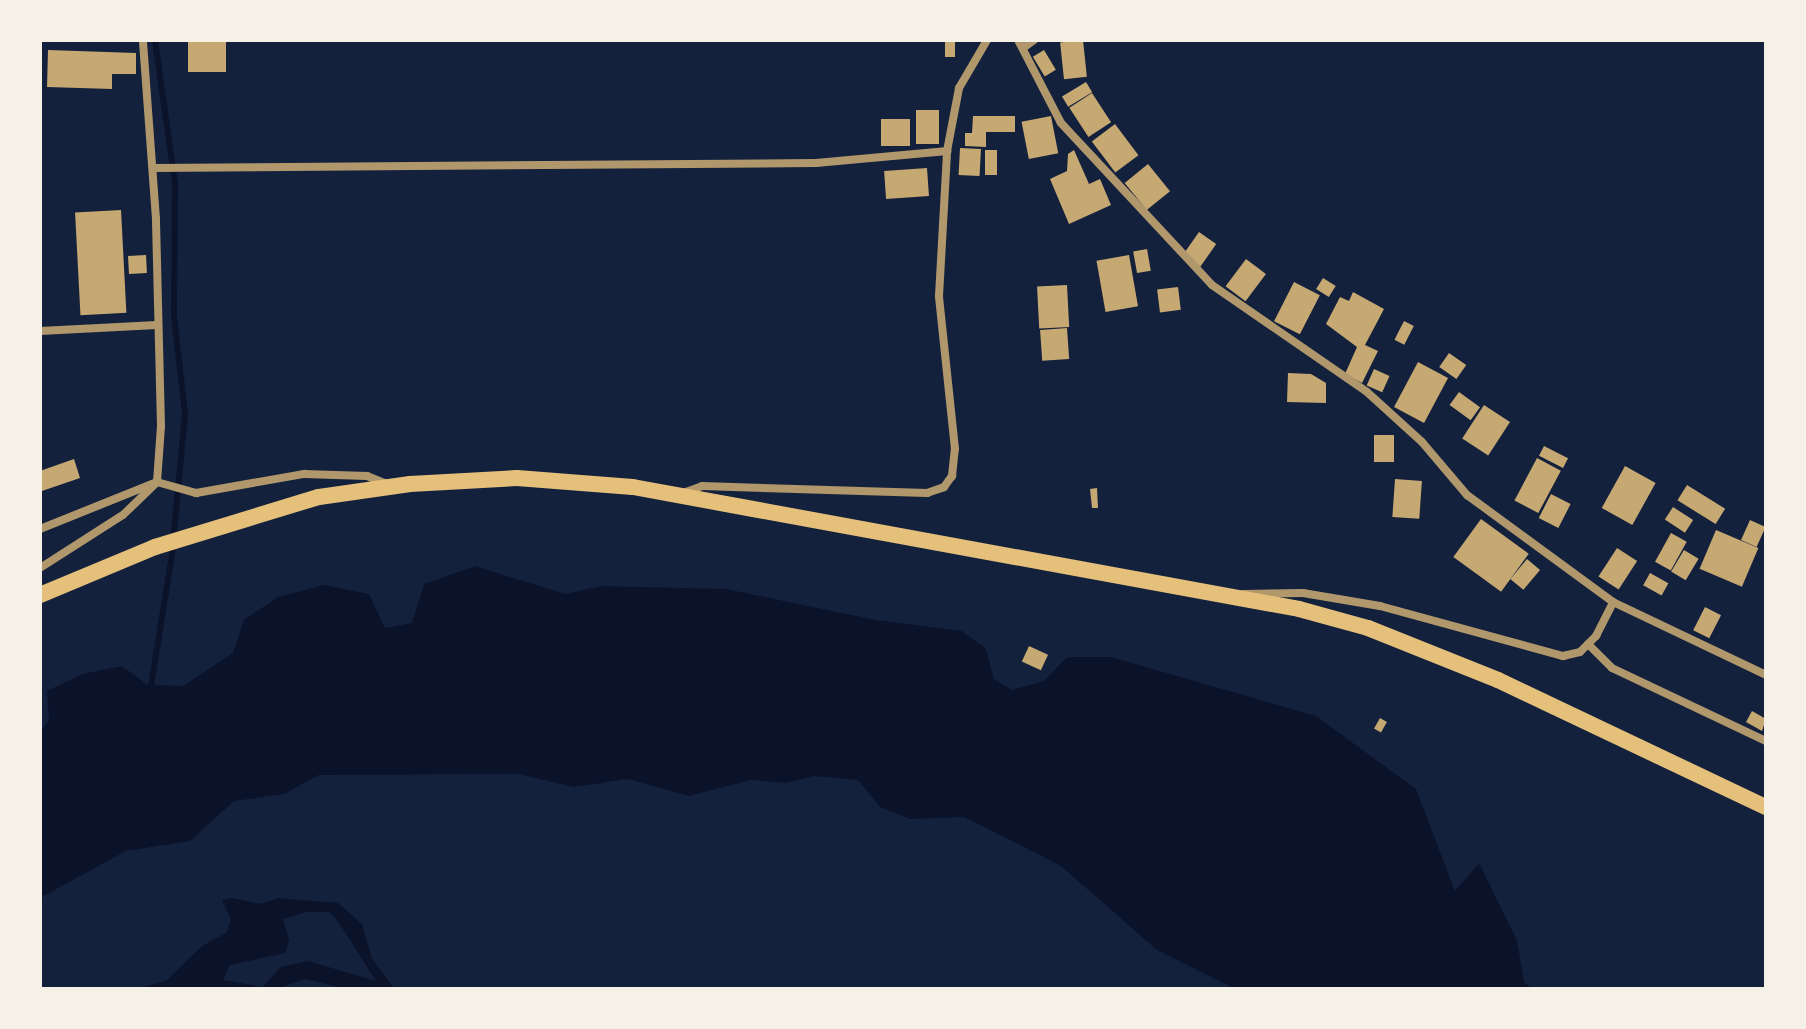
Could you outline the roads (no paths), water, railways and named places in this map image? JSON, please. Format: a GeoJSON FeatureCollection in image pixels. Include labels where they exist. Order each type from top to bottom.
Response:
{"type":"FeatureCollection","features":[{"type":"Feature","properties":{"kind":"main road"},"geometry":{"type":"LineString","coordinates":[[40,595],[237,519],[319,497],[393,486],[517,478],[679,495],[1234,596],[1368,628],[1455,662],[1766,807]]}},
{"type":"Feature","properties":{"kind":"street"},"geometry":{"type":"LineString","coordinates":[[40,568],[123,515],[157,482],[161,426],[153,168],[143,40]]}},
{"type":"Feature","properties":{"kind":"street"},"geometry":{"type":"LineString","coordinates":[[679,495],[702,486],[906,493],[944,487],[952,476],[955,449],[939,296],[947,151],[959,88],[987,40]]}},
{"type":"Feature","properties":{"kind":"street"},"geometry":{"type":"LineString","coordinates":[[1034,40],[1020,44],[1061,123],[1172,248],[1212,285],[1367,392],[1422,442],[1467,495],[1613,602],[1766,675]]}},
{"type":"Feature","properties":{"kind":"street"},"geometry":{"type":"LineString","coordinates":[[153,168],[816,163],[947,151]]}},
{"type":"Feature","properties":{"kind":"street"},"geometry":{"type":"LineString","coordinates":[[40,331],[157,325]]}},
{"type":"Feature","properties":{"kind":"street"},"geometry":{"type":"LineString","coordinates":[[40,529],[157,482],[196,493],[304,474],[367,476],[393,486]]}},
{"type":"Feature","properties":{"kind":"street"},"geometry":{"type":"LineString","coordinates":[[1234,596],[1265,590],[1380,606],[1563,656],[1588,644],[1613,602]]}},
{"type":"Feature","properties":{"kind":"street"},"geometry":{"type":"LineString","coordinates":[[1588,644],[1612,668],[1766,741]]}},
{"type":"Feature","properties":{"kind":"water"},"geometry":{"type":"Polygon","coordinates":[[[475,566],[565,594],[601,586],[726,589],[876,620],[962,631],[986,649],[994,679],[1012,690],[1044,681],[1067,657],[1111,657],[1316,716],[1416,789],[1455,891],[1479,863],[1517,940],[1524,981],[1532,989],[1235,989],[1157,950],[1061,866],[964,817],[910,819],[880,807],[858,780],[814,776],[786,783],[751,780],[689,796],[628,779],[574,787],[518,774],[319,775],[284,794],[234,801],[190,841],[126,851],[40,898],[40,732],[49,720],[47,691],[82,674],[122,666],[148,685],[183,686],[233,653],[244,620],[278,597],[324,585],[369,594],[385,628],[412,623],[424,584],[475,566]]]}},
{"type":"Feature","properties":{"kind":"water"},"geometry":{"type":"Polygon","coordinates":[[[232,898],[261,904],[278,898],[338,903],[362,924],[372,959],[395,989],[347,989],[305,979],[277,989],[137,989],[166,981],[202,946],[226,933],[231,920],[222,900],[232,898]],[[307,912],[283,919],[289,940],[286,953],[230,965],[223,980],[263,987],[280,967],[308,961],[376,981],[329,912],[307,912]]]}},
{"type":"Feature","properties":{"kind":"waterway"},"geometry":{"type":"LineString","coordinates":[[150,692],[172,554],[185,413],[174,317],[175,183],[155,40]]}}]}
